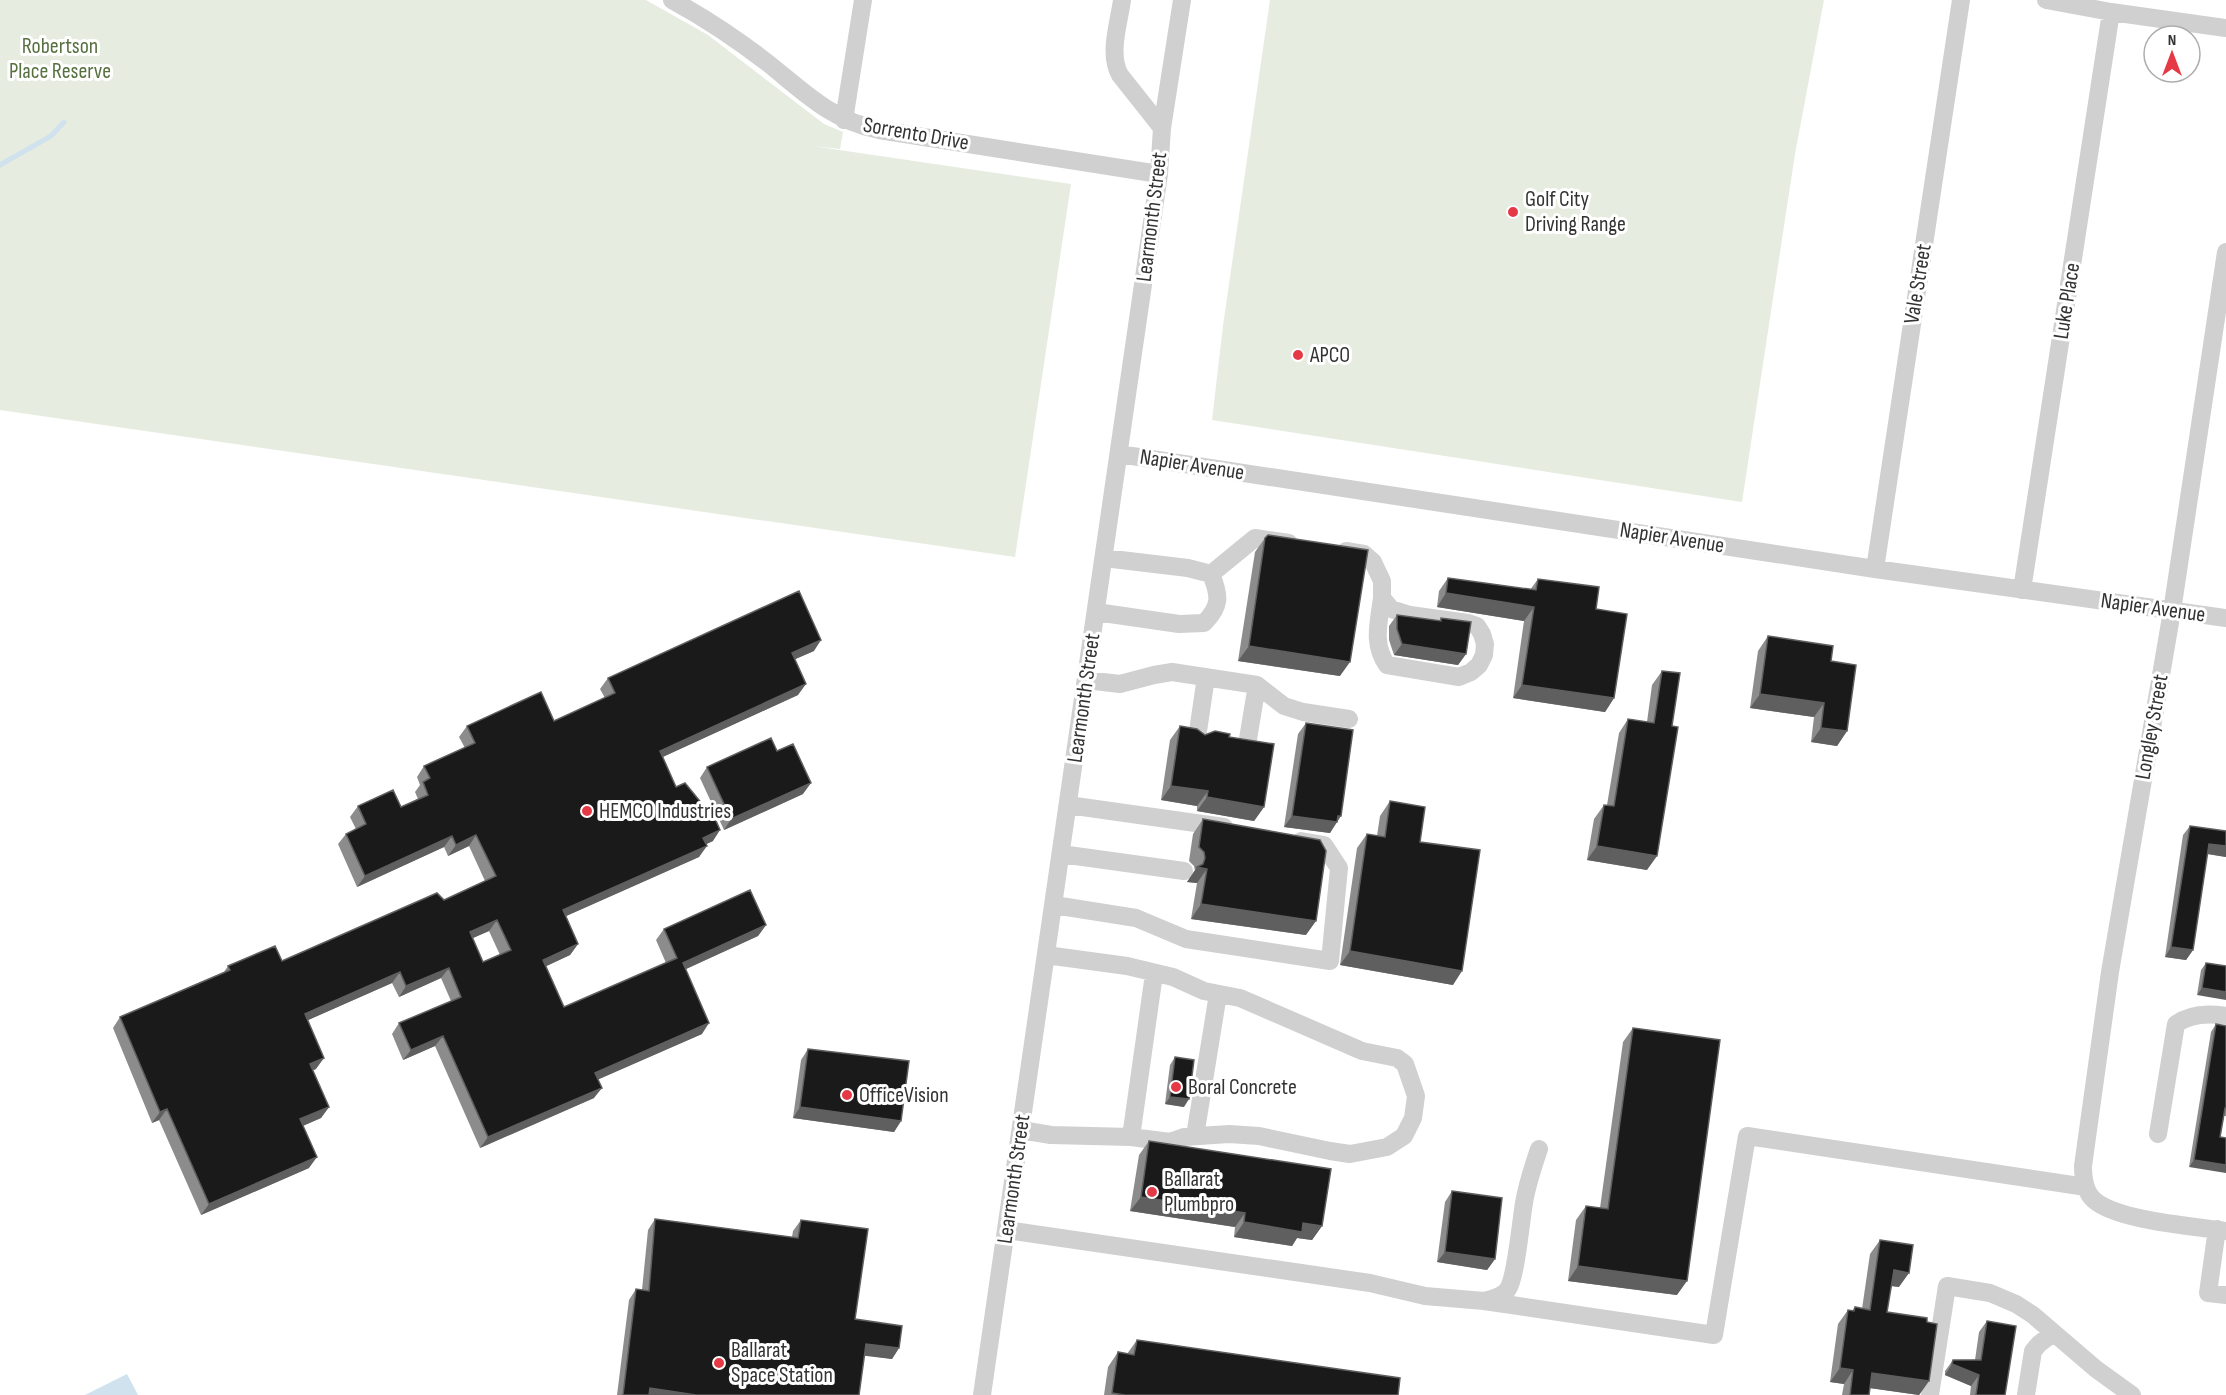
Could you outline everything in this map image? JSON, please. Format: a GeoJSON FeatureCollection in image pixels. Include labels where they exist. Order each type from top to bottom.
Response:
{"type":"FeatureCollection","features":[{"type":"Feature","properties":{"kind":"street","name":"Sorrento Drive"},"geometry":{"type":"LineString","coordinates":[[672,0],[733,37],[813,100],[844,120],[879,130],[1159,174]]}},
{"type":"Feature","properties":{"kind":"street"},"geometry":{"type":"LineString","coordinates":[[844,120],[863,0]]}},
{"type":"Feature","properties":{"kind":"street"},"geometry":{"type":"LineString","coordinates":[[1122,0],[1114,53],[1116,66],[1120,75],[1162,128]]}},
{"type":"Feature","properties":{"kind":"street","name":"Learmonth Street"},"geometry":{"type":"LineString","coordinates":[[982,1395],[1119,454],[1159,174],[1162,128],[1182,0]]}},
{"type":"Feature","properties":{"kind":"street","name":"Vale Street"},"geometry":{"type":"LineString","coordinates":[[1875,569],[1961,0]]}},
{"type":"Feature","properties":{"kind":"street"},"geometry":{"type":"LineString","coordinates":[[2046,0],[2111,12],[2226,28]]}},
{"type":"Feature","properties":{"kind":"street","name":"Luke Place"},"geometry":{"type":"LineString","coordinates":[[2022,590],[2111,12]]}},
{"type":"Feature","properties":{"kind":"street","name":"Longley Street"},"geometry":{"type":"LineString","coordinates":[[2089,1193],[2083,1166],[2110,972],[2172,611],[2226,252]]}},
{"type":"Feature","properties":{"kind":"street","name":"Napier Avenue"},"geometry":{"type":"LineString","coordinates":[[1119,454],[1875,569],[2226,618]]}},
{"type":"Feature","properties":{"kind":"street"},"geometry":{"type":"LineString","coordinates":[[1211,574],[1255,538],[1310,546]]}},
{"type":"Feature","properties":{"kind":"street"},"geometry":{"type":"LineString","coordinates":[[1331,549],[1364,554],[1373,561],[1382,580],[1377,640],[1380,655],[1387,666],[1460,677],[1471,672],[1479,664],[1484,655],[1485,644],[1477,626],[1468,622],[1401,612],[1391,609],[1382,598]]}},
{"type":"Feature","properties":{"kind":"street"},"geometry":{"type":"LineString","coordinates":[[1104,558],[1188,568],[1211,574]]}},
{"type":"Feature","properties":{"kind":"street"},"geometry":{"type":"LineString","coordinates":[[1096,612],[1179,624],[1204,623],[1215,612],[1217,590],[1211,574]]}},
{"type":"Feature","properties":{"kind":"street"},"geometry":{"type":"LineString","coordinates":[[1086,680],[1120,684],[1172,672],[1206,677],[1257,685],[1284,706],[1303,712],[1349,719]]}},
{"type":"Feature","properties":{"kind":"street"},"geometry":{"type":"LineString","coordinates":[[1197,738],[1206,677]]}},
{"type":"Feature","properties":{"kind":"street"},"geometry":{"type":"LineString","coordinates":[[1247,745],[1257,685]]}},
{"type":"Feature","properties":{"kind":"street"},"geometry":{"type":"LineString","coordinates":[[1068,805],[1237,829]]}},
{"type":"Feature","properties":{"kind":"street"},"geometry":{"type":"LineString","coordinates":[[1054,905],[1136,918],[1186,939],[1330,961],[1339,868],[1324,845],[1280,837]]}},
{"type":"Feature","properties":{"kind":"street"},"geometry":{"type":"LineString","coordinates":[[1061,854],[1184,871]]}},
{"type":"Feature","properties":{"kind":"street"},"geometry":{"type":"LineString","coordinates":[[1021,1131],[1051,1135],[1131,1137],[1170,1142],[1195,1136],[1228,1134],[1258,1136],[1350,1154],[1387,1147],[1404,1136],[1413,1118],[1416,1096],[1405,1064],[1396,1058],[1362,1051],[1240,998],[1203,991],[1173,977],[1127,966],[1046,955]]}},
{"type":"Feature","properties":{"kind":"street"},"geometry":{"type":"LineString","coordinates":[[1131,1137],[1154,974]]}},
{"type":"Feature","properties":{"kind":"street"},"geometry":{"type":"LineString","coordinates":[[1195,1136],[1218,994]]}},
{"type":"Feature","properties":{"kind":"street"},"geometry":{"type":"LineString","coordinates":[[2158,1134],[2176,1024],[2182,1020],[2212,1013],[2226,1016]]}},
{"type":"Feature","properties":{"kind":"street"},"geometry":{"type":"LineString","coordinates":[[1006,1230],[1370,1283],[1425,1296],[1484,1301],[1714,1335],[1747,1136],[2089,1193],[2104,1207],[2123,1214],[2221,1230],[2208,1293],[2226,1295]]}},
{"type":"Feature","properties":{"kind":"street"},"geometry":{"type":"LineString","coordinates":[[1484,1301],[1498,1298],[1508,1289],[1513,1273],[1524,1200],[1539,1149]]}},
{"type":"Feature","properties":{"kind":"street"},"geometry":{"type":"LineString","coordinates":[[1930,1395],[1947,1286],[1998,1295],[2033,1315],[2096,1369],[2132,1395]]}},
{"type":"Feature","properties":{"kind":"street"},"geometry":{"type":"LineString","coordinates":[[2026,1395],[2033,1351],[2053,1333]]}},
{"type":"Feature","properties":{"kind":"green space","name":"Robertson Place Reserve"},"geometry":{"type":"Polygon","coordinates":[[[0,0],[646,0],[708,35],[824,124],[843,132],[840,149],[812,146],[1071,184],[1015,557],[0,410],[0,0]]]}},
{"type":"Feature","properties":{"kind":"green space","name":"Golf City Driving Range"},"geometry":{"type":"Polygon","coordinates":[[[1270,0],[1824,0],[1795,154],[1742,502],[1212,420],[1223,326],[1270,0]]]}},
{"type":"Feature","properties":{"kind":"water"},"geometry":{"type":"Polygon","coordinates":[[[127,1374],[138,1395],[85,1395],[127,1374]]]}},
{"type":"Feature","properties":{"kind":"building"},"geometry":{"type":"Polygon","coordinates":[[[1268,535],[1368,550],[1350,662],[1249,646],[1265,538],[1268,535]]]}},
{"type":"Feature","properties":{"kind":"building"},"geometry":{"type":"Polygon","coordinates":[[[1448,578],[1536,590],[1538,579],[1599,587],[1596,609],[1627,614],[1614,698],[1522,685],[1534,607],[1446,593],[1448,578]]]}},
{"type":"Feature","properties":{"kind":"building"},"geometry":{"type":"Polygon","coordinates":[[[799,591],[821,640],[792,653],[806,684],[660,751],[676,787],[685,783],[716,821],[720,830],[703,838],[707,846],[563,910],[578,944],[543,960],[564,1007],[677,958],[664,929],[750,890],[766,925],[683,963],[709,1023],[595,1073],[602,1088],[488,1137],[443,1036],[411,1050],[399,1023],[461,997],[449,968],[406,986],[400,972],[305,1014],[324,1058],[310,1064],[329,1107],[300,1119],[317,1157],[209,1204],[167,1109],[160,1112],[120,1017],[230,970],[228,966],[275,946],[282,961],[437,893],[444,900],[496,876],[476,835],[456,845],[452,836],[365,876],[346,834],[366,824],[358,806],[393,790],[401,807],[428,795],[423,782],[430,778],[424,766],[475,743],[467,726],[541,692],[554,721],[615,693],[608,678],[799,591]],[[497,920],[470,932],[483,962],[511,950],[497,920]]]}},
{"type":"Feature","properties":{"kind":"building"},"geometry":{"type":"Polygon","coordinates":[[[1397,615],[1441,621],[1441,618],[1471,622],[1466,654],[1402,644],[1397,629],[1397,615]]]}},
{"type":"Feature","properties":{"kind":"building"},"geometry":{"type":"Polygon","coordinates":[[[1768,636],[1833,646],[1831,661],[1856,665],[1847,731],[1821,728],[1824,703],[1760,694],[1768,636]]]}},
{"type":"Feature","properties":{"kind":"building"},"geometry":{"type":"Polygon","coordinates":[[[1662,671],[1680,673],[1672,726],[1678,727],[1657,856],[1597,846],[1604,805],[1614,806],[1628,719],[1654,723],[1662,671]]]}},
{"type":"Feature","properties":{"kind":"building"},"geometry":{"type":"Polygon","coordinates":[[[1306,723],[1353,730],[1341,816],[1338,816],[1337,822],[1292,816],[1306,723]]]}},
{"type":"Feature","properties":{"kind":"building"},"geometry":{"type":"Polygon","coordinates":[[[1180,726],[1197,729],[1205,735],[1215,731],[1230,734],[1229,737],[1274,744],[1264,807],[1207,797],[1208,791],[1171,786],[1180,726]]]}},
{"type":"Feature","properties":{"kind":"building"},"geometry":{"type":"Polygon","coordinates":[[[771,738],[777,751],[793,744],[811,783],[731,819],[707,767],[771,738]]]}},
{"type":"Feature","properties":{"kind":"building"},"geometry":{"type":"Polygon","coordinates":[[[1390,801],[1425,807],[1420,842],[1480,850],[1462,971],[1350,951],[1367,834],[1385,837],[1390,801]]]}},
{"type":"Feature","properties":{"kind":"building"},"geometry":{"type":"Polygon","coordinates":[[[1203,819],[1320,840],[1326,851],[1316,921],[1201,904],[1207,869],[1197,867],[1203,864],[1205,858],[1204,852],[1199,847],[1203,819]]]}},
{"type":"Feature","properties":{"kind":"building"},"geometry":{"type":"Polygon","coordinates":[[[2190,826],[2226,831],[2226,846],[2209,844],[2193,950],[2171,947],[2190,826]]]}},
{"type":"Feature","properties":{"kind":"building"},"geometry":{"type":"Polygon","coordinates":[[[2206,963],[2226,966],[2226,992],[2202,988],[2206,963]]]}},
{"type":"Feature","properties":{"kind":"building"},"geometry":{"type":"Polygon","coordinates":[[[2216,1024],[2226,1026],[2226,1108],[2220,1137],[2226,1138],[2226,1165],[2194,1160],[2216,1024]]]}},
{"type":"Feature","properties":{"kind":"building"},"geometry":{"type":"Polygon","coordinates":[[[1633,1028],[1720,1040],[1687,1281],[1578,1266],[1586,1206],[1608,1209],[1633,1028]]]}},
{"type":"Feature","properties":{"kind":"building","name":"OfficeVision"},"geometry":{"type":"Polygon","coordinates":[[[808,1049],[909,1061],[901,1121],[800,1107],[808,1049]]]}},
{"type":"Feature","properties":{"kind":"building"},"geometry":{"type":"Polygon","coordinates":[[[1175,1057],[1194,1060],[1189,1099],[1170,1097],[1175,1057]]]}},
{"type":"Feature","properties":{"kind":"building"},"geometry":{"type":"Polygon","coordinates":[[[1149,1141],[1331,1169],[1322,1226],[1303,1223],[1302,1232],[1244,1222],[1245,1213],[1141,1197],[1149,1141]]]}},
{"type":"Feature","properties":{"kind":"building"},"geometry":{"type":"Polygon","coordinates":[[[1452,1191],[1502,1198],[1495,1259],[1445,1252],[1452,1191]]]}},
{"type":"Feature","properties":{"kind":"building"},"geometry":{"type":"Polygon","coordinates":[[[655,1219],[798,1238],[801,1220],[868,1229],[855,1319],[902,1326],[899,1348],[866,1344],[859,1395],[696,1395],[650,1388],[649,1395],[623,1395],[636,1289],[649,1291],[655,1219]]]}},
{"type":"Feature","properties":{"kind":"building"},"geometry":{"type":"Polygon","coordinates":[[[1880,1240],[1913,1245],[1909,1273],[1894,1270],[1887,1312],[1927,1318],[1927,1322],[1937,1324],[1929,1381],[1872,1373],[1869,1395],[1850,1395],[1853,1370],[1840,1368],[1848,1310],[1854,1311],[1855,1307],[1870,1310],[1880,1240]]]}},
{"type":"Feature","properties":{"kind":"building"},"geometry":{"type":"Polygon","coordinates":[[[1987,1321],[2016,1326],[2005,1395],[1976,1395],[1979,1375],[1952,1364],[1953,1360],[1981,1360],[1987,1321]]]}},
{"type":"Feature","properties":{"kind":"building"},"geometry":{"type":"Polygon","coordinates":[[[1137,1340],[1400,1378],[1398,1395],[1125,1395],[1112,1393],[1118,1352],[1134,1355],[1137,1340]]]}},
{"type":"Feature","properties":{"kind":"waterway"},"geometry":{"type":"LineString","coordinates":[[0,165],[51,136],[64,122]]}},
{"type":"Feature","properties":{"kind":"place","name":"Golf City Driving Range"},"geometry":{"type":"Point","coordinates":[1513,212]}},
{"type":"Feature","properties":{"kind":"place","name":"APCO"},"geometry":{"type":"Point","coordinates":[1298,355]}},
{"type":"Feature","properties":{"kind":"place","name":"HEMCO Industries"},"geometry":{"type":"Point","coordinates":[587,811]}},
{"type":"Feature","properties":{"kind":"place","name":"Boral Concrete"},"geometry":{"type":"Point","coordinates":[1176,1087]}},
{"type":"Feature","properties":{"kind":"place","name":"OfficeVision"},"geometry":{"type":"Point","coordinates":[847,1095]}},
{"type":"Feature","properties":{"kind":"place","name":"Ballarat Plumbpro"},"geometry":{"type":"Point","coordinates":[1152,1192]}},
{"type":"Feature","properties":{"kind":"place","name":"Ballarat Space Station"},"geometry":{"type":"Point","coordinates":[719,1363]}}]}
